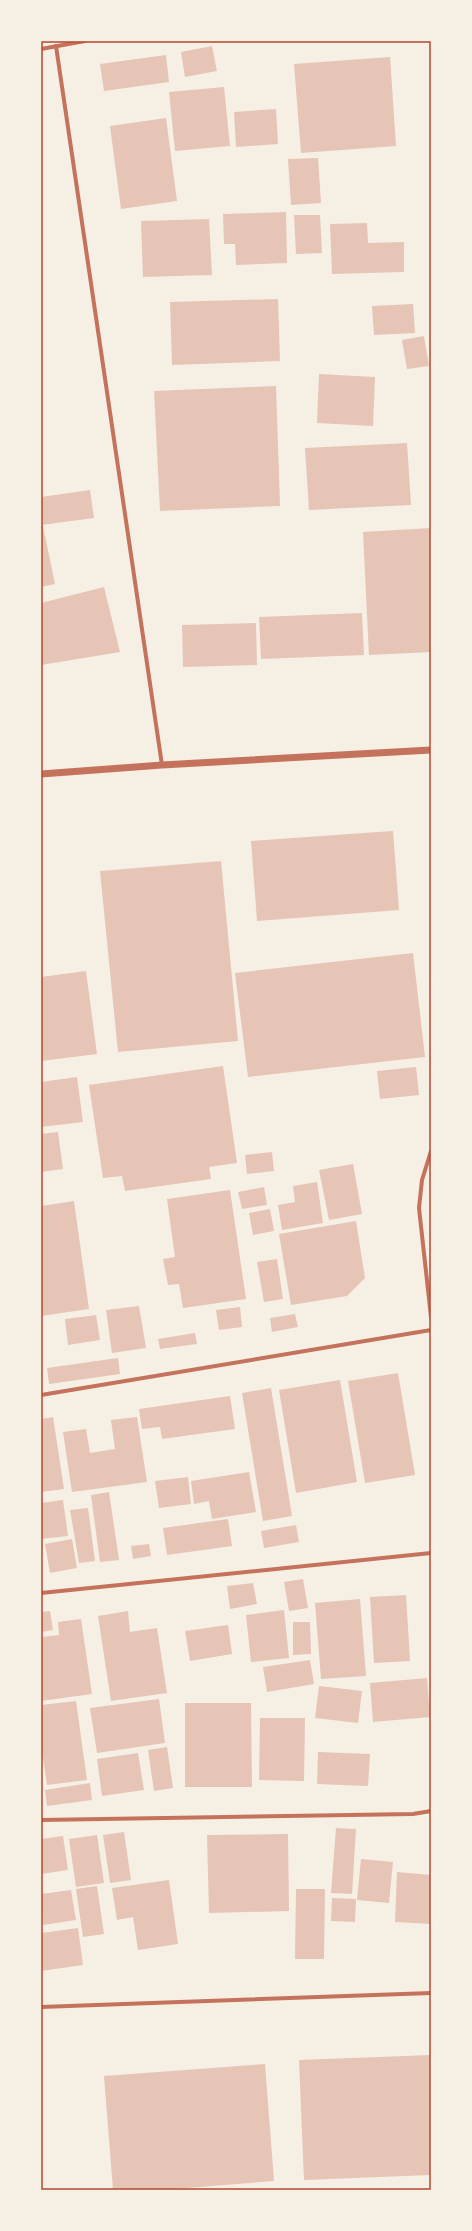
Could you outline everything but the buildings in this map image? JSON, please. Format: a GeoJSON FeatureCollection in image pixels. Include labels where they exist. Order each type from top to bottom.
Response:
{"type":"FeatureCollection","features":[{"type":"Feature","properties":{"kind":"street"},"geometry":{"type":"LineString","coordinates":[[41,49],[85,41]]}},
{"type":"Feature","properties":{"kind":"street"},"geometry":{"type":"LineString","coordinates":[[56,46],[162,765]]}},
{"type":"Feature","properties":{"kind":"street"},"geometry":{"type":"LineString","coordinates":[[41,774],[162,765],[431,750]]}},
{"type":"Feature","properties":{"kind":"street"},"geometry":{"type":"LineString","coordinates":[[431,1151],[422,1180],[419,1208],[431,1317]]}},
{"type":"Feature","properties":{"kind":"street"},"geometry":{"type":"LineString","coordinates":[[41,1395],[431,1330]]}},
{"type":"Feature","properties":{"kind":"street"},"geometry":{"type":"LineString","coordinates":[[41,1593],[431,1553]]}},
{"type":"Feature","properties":{"kind":"street"},"geometry":{"type":"LineString","coordinates":[[41,1820],[413,1814],[431,1811]]}},
{"type":"Feature","properties":{"kind":"street"},"geometry":{"type":"LineString","coordinates":[[41,2007],[431,1993]]}}]}
